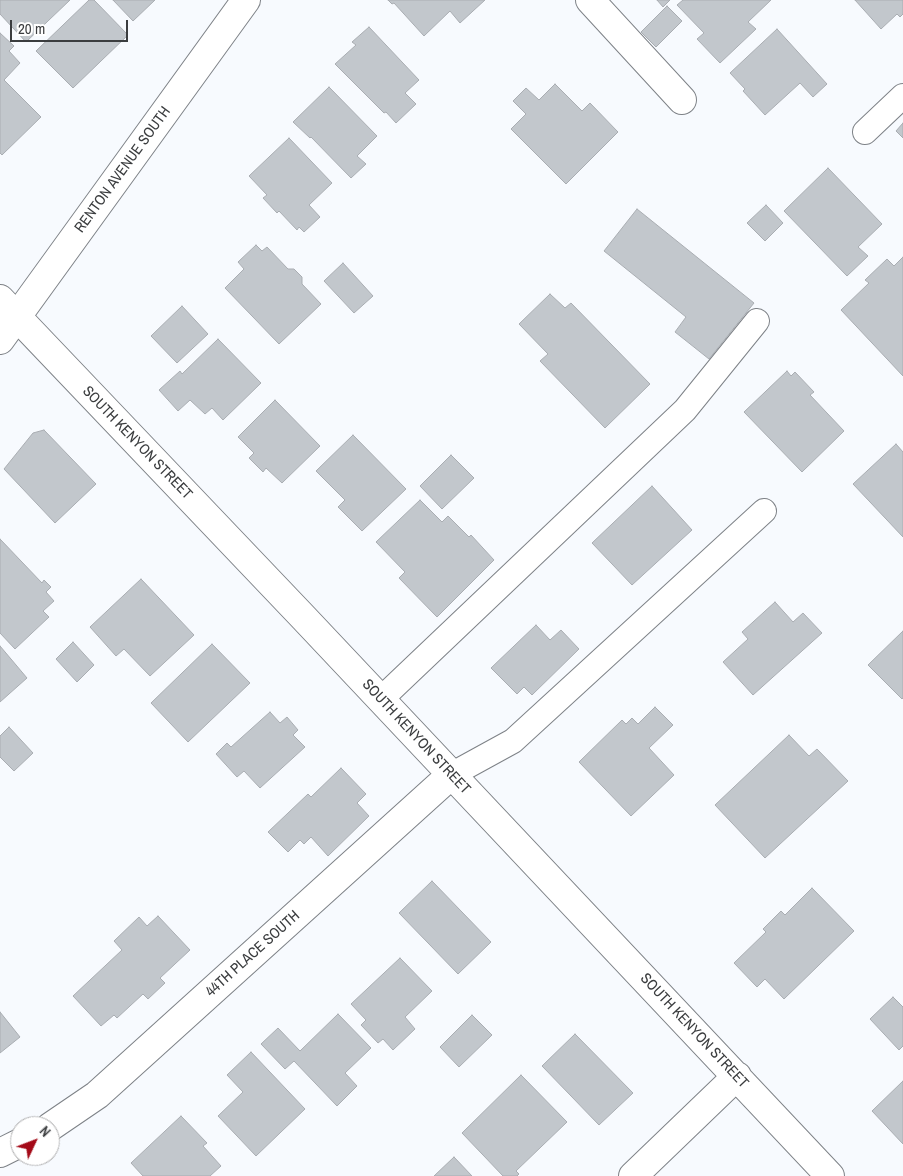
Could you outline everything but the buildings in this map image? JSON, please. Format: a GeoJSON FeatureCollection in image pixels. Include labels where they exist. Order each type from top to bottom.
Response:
{"type":"FeatureCollection","features":[{"type":"Feature","properties":{"kind":"street","name":"RENTON AVENUE SOUTH"},"geometry":{"type":"LineString","coordinates":[[0,340],[8,308],[246,0]]}},
{"type":"Feature","properties":{"kind":"street"},"geometry":{"type":"LineString","coordinates":[[590,0],[682,100]]}},
{"type":"Feature","properties":{"kind":"street","name":"SOUTH KENYON STREET"},"geometry":{"type":"LineString","coordinates":[[8,308],[830,1176]]}},
{"type":"Feature","properties":{"kind":"street","name":"44TH PLACE SOUTH"},"geometry":{"type":"LineString","coordinates":[[60,1121],[96,1095],[451,775]]}},
{"type":"Feature","properties":{"kind":"street"},"geometry":{"type":"LineString","coordinates":[[633,1176],[737,1076]]}},
{"type":"Feature","properties":{"kind":"lane"},"geometry":{"type":"LineString","coordinates":[[865,132],[903,96]]}},
{"type":"Feature","properties":{"kind":"lane"},"geometry":{"type":"LineString","coordinates":[[380,700],[685,410],[757,321]]}},
{"type":"Feature","properties":{"kind":"lane"},"geometry":{"type":"LineString","coordinates":[[451,775],[513,742],[764,511]]}}]}
